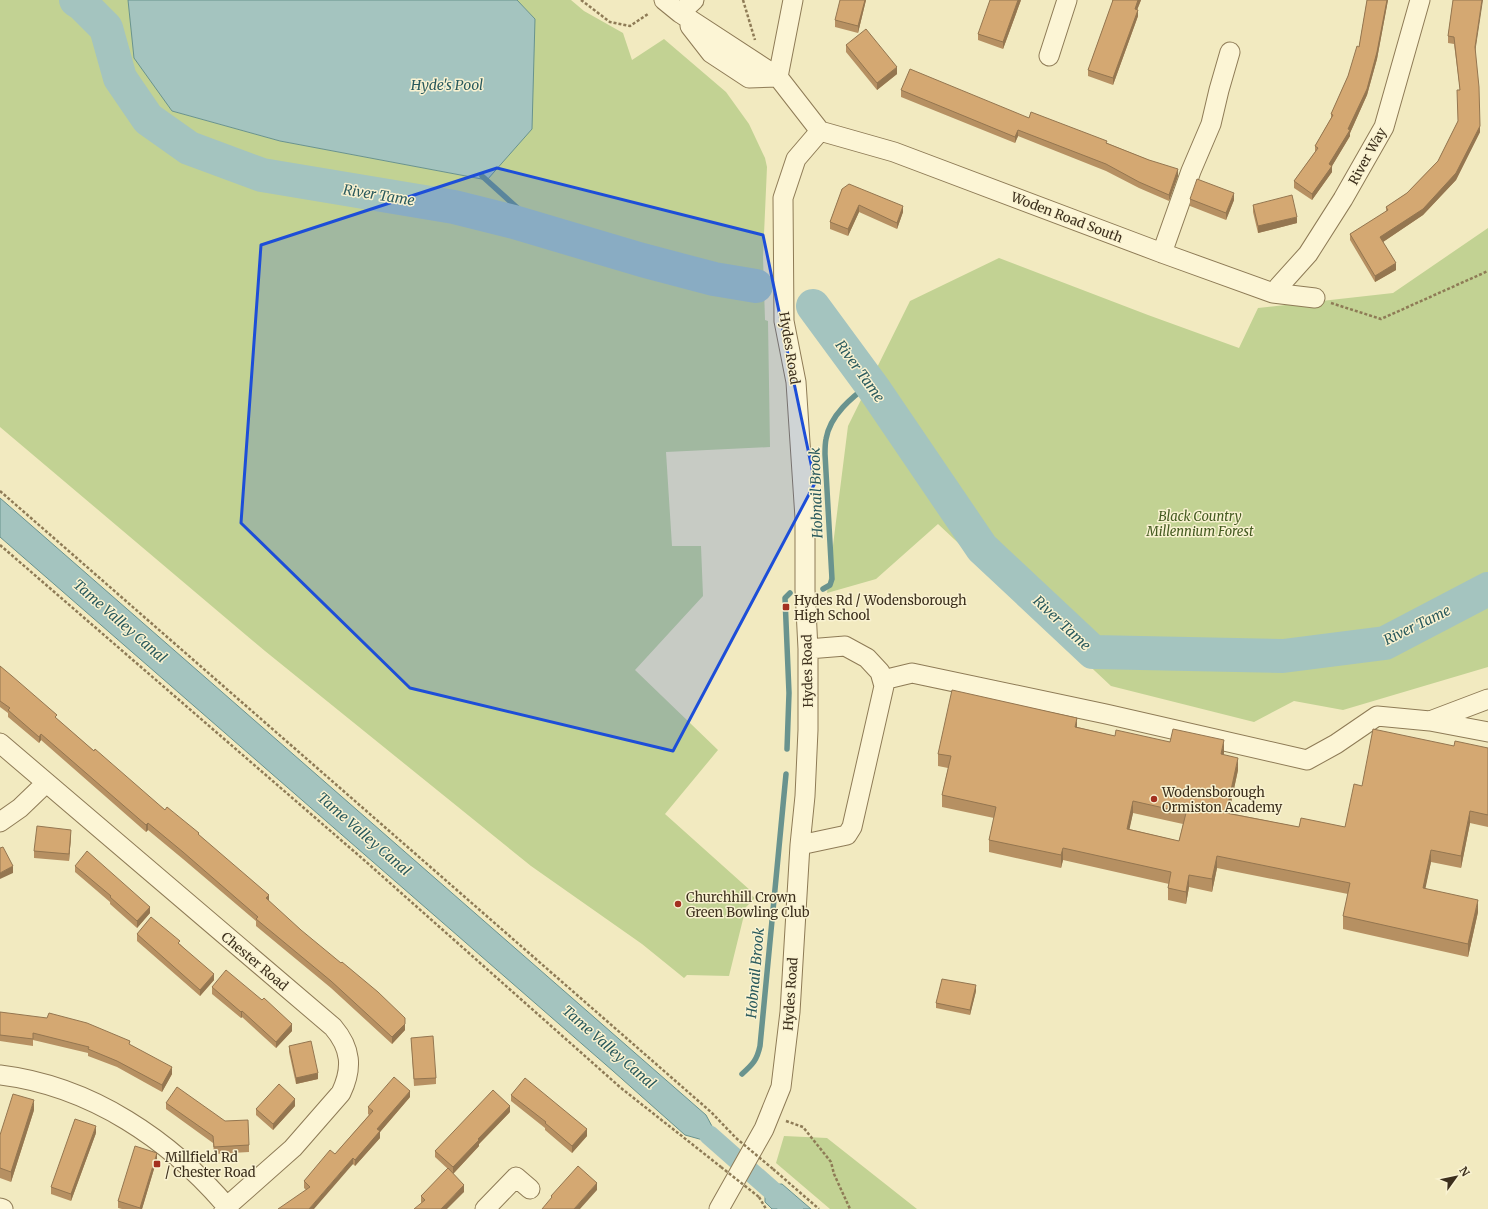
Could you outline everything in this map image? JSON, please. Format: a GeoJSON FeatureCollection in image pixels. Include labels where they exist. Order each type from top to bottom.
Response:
{"type":"FeatureCollection","features":[{"type":"Feature","properties":{"kind":"street"},"geometry":{"type":"LineString","coordinates":[[664,0],[680,13],[778,77],[820,131]]}},
{"type":"Feature","properties":{"kind":"street"},"geometry":{"type":"LineString","coordinates":[[680,13],[694,0]]}},
{"type":"Feature","properties":{"kind":"street"},"geometry":{"type":"LineString","coordinates":[[778,77],[793,0]]}},
{"type":"Feature","properties":{"kind":"street"},"geometry":{"type":"LineString","coordinates":[[1049,56],[1067,0]]}},
{"type":"Feature","properties":{"kind":"street","name":"River Way"},"geometry":{"type":"LineString","coordinates":[[1273,293],[1308,254],[1343,199],[1384,127],[1420,0]]}},
{"type":"Feature","properties":{"kind":"street"},"geometry":{"type":"LineString","coordinates":[[1162,253],[1191,171],[1211,124],[1230,52]]}},
{"type":"Feature","properties":{"kind":"street","name":"Woden Road South"},"geometry":{"type":"LineString","coordinates":[[820,131],[894,152],[1162,253],[1273,293],[1315,298]]}},
{"type":"Feature","properties":{"kind":"street","name":"Hydes Road"},"geometry":{"type":"LineString","coordinates":[[719,1209],[764,1129],[781,1087],[790,1012],[800,844],[808,745],[808,649],[805,590],[805,518],[796,382],[784,321],[784,198],[796,159],[820,131]]}},
{"type":"Feature","properties":{"kind":"street"},"geometry":{"type":"LineString","coordinates":[[800,844],[847,835],[852,827],[884,686],[880,672],[867,658],[845,646],[808,649]]}},
{"type":"Feature","properties":{"kind":"street"},"geometry":{"type":"LineString","coordinates":[[883,680],[912,673],[1106,714],[1307,760],[1336,744],[1377,716],[1430,721],[1488,732]]}},
{"type":"Feature","properties":{"kind":"street"},"geometry":{"type":"LineString","coordinates":[[1430,721],[1488,699]]}},
{"type":"Feature","properties":{"kind":"street","name":"Chester Road"},"geometry":{"type":"LineString","coordinates":[[0,743],[333,1027],[344,1043],[349,1062],[346,1083],[341,1093],[293,1148],[227,1208]]}},
{"type":"Feature","properties":{"kind":"street"},"geometry":{"type":"LineString","coordinates":[[0,822],[20,808],[46,782]]}},
{"type":"Feature","properties":{"kind":"street"},"geometry":{"type":"LineString","coordinates":[[0,1074],[35,1081],[89,1100],[140,1128],[163,1144],[184,1163],[227,1208]]}},
{"type":"Feature","properties":{"kind":"street"},"geometry":{"type":"LineString","coordinates":[[485,1209],[516,1177],[530,1188]]}},
{"type":"Feature","properties":{"kind":"path"},"geometry":{"type":"LineString","coordinates":[[581,0],[610,22],[630,26],[648,14]]}},
{"type":"Feature","properties":{"kind":"path"},"geometry":{"type":"LineString","coordinates":[[743,0],[755,41]]}},
{"type":"Feature","properties":{"kind":"path"},"geometry":{"type":"LineString","coordinates":[[1315,298],[1381,319],[1488,271]]}},
{"type":"Feature","properties":{"kind":"path"},"geometry":{"type":"LineString","coordinates":[[0,491],[711,1112],[736,1138],[819,1209]]}},
{"type":"Feature","properties":{"kind":"path"},"geometry":{"type":"LineString","coordinates":[[0,546],[364,860],[621,1088],[759,1197],[766,1209]]}},
{"type":"Feature","properties":{"kind":"path"},"geometry":{"type":"LineString","coordinates":[[770,1115],[803,1127],[831,1162],[834,1174],[850,1209]]}},
{"type":"Feature","properties":{"kind":"highlighted area"},"geometry":{"type":"Polygon","coordinates":[[[497,168],[763,235],[815,483],[673,751],[410,688],[241,523],[261,245],[497,168]]]}},
{"type":"Feature","properties":{"kind":"green space"},"geometry":{"type":"Polygon","coordinates":[[[0,0],[128,0],[135,58],[172,111],[280,141],[487,180],[535,19],[517,0],[571,0],[584,11],[623,33],[632,60],[664,39],[726,92],[749,124],[765,158],[767,167],[763,257],[765,320],[768,321],[770,447],[666,452],[672,546],[701,546],[703,596],[635,670],[718,750],[665,814],[751,891],[750,894],[755,898],[746,907],[729,976],[687,975],[684,978],[642,944],[531,866],[265,651],[0,427],[0,0]]]}},
{"type":"Feature","properties":{"kind":"green space","name":"Black Country Millennium Forest"},"geometry":{"type":"Polygon","coordinates":[[[1488,228],[1488,667],[1343,710],[1294,701],[1254,722],[1111,686],[938,524],[876,579],[827,593],[848,426],[910,301],[999,258],[1239,348],[1258,308],[1393,293],[1488,228]]]}},
{"type":"Feature","properties":{"kind":"green space"},"geometry":{"type":"Polygon","coordinates":[[[784,1136],[827,1138],[917,1209],[830,1209],[776,1163],[784,1136]]]}},
{"type":"Feature","properties":{"kind":"water","name":"Hyde's Pool"},"geometry":{"type":"Polygon","coordinates":[[[128,0],[517,0],[535,19],[532,129],[487,180],[280,141],[172,111],[134,58],[128,0]]]}},
{"type":"Feature","properties":{"kind":"water","name":"Tame Valley Canal"},"geometry":{"type":"Polygon","coordinates":[[[0,498],[706,1115],[714,1130],[726,1142],[729,1152],[717,1152],[703,1140],[685,1135],[0,537],[0,498]]]}},
{"type":"Feature","properties":{"kind":"water"},"geometry":{"type":"Polygon","coordinates":[[[782,1184],[811,1209],[772,1209],[765,1202],[765,1185],[782,1184]]]}},
{"type":"Feature","properties":{"kind":"building"},"geometry":{"type":"Polygon","coordinates":[[[840,0],[865,0],[858,26],[835,20],[840,0]]]}},
{"type":"Feature","properties":{"kind":"building"},"geometry":{"type":"Polygon","coordinates":[[[990,0],[1018,0],[1003,42],[978,34],[990,0]]]}},
{"type":"Feature","properties":{"kind":"building"},"geometry":{"type":"Polygon","coordinates":[[[1113,0],[1138,0],[1135,9],[1138,10],[1113,78],[1088,70],[1113,0]]]}},
{"type":"Feature","properties":{"kind":"building"},"geometry":{"type":"Polygon","coordinates":[[[1367,0],[1387,0],[1377,52],[1367,89],[1348,129],[1350,130],[1329,164],[1332,166],[1312,194],[1294,181],[1318,148],[1315,146],[1333,115],[1331,114],[1348,76],[1357,46],[1359,47],[1367,0]]]}},
{"type":"Feature","properties":{"kind":"building"},"geometry":{"type":"Polygon","coordinates":[[[1453,0],[1482,0],[1475,47],[1479,87],[1480,126],[1456,173],[1423,209],[1380,237],[1396,263],[1375,276],[1350,234],[1388,210],[1386,207],[1407,193],[1438,161],[1458,121],[1457,90],[1460,90],[1454,37],[1448,36],[1453,0]]]}},
{"type":"Feature","properties":{"kind":"building"},"geometry":{"type":"Polygon","coordinates":[[[866,29],[897,67],[877,83],[846,45],[866,29]]]}},
{"type":"Feature","properties":{"kind":"building"},"geometry":{"type":"Polygon","coordinates":[[[910,69],[1029,118],[1031,112],[1107,141],[1106,143],[1149,160],[1178,169],[1169,195],[1139,182],[1106,164],[1018,130],[1015,137],[901,90],[910,69]]]}},
{"type":"Feature","properties":{"kind":"building"},"geometry":{"type":"Polygon","coordinates":[[[1197,179],[1234,193],[1226,213],[1190,199],[1197,179]]]}},
{"type":"Feature","properties":{"kind":"building"},"geometry":{"type":"Polygon","coordinates":[[[849,184],[903,206],[897,223],[859,205],[848,229],[830,222],[842,189],[849,184]]]}},
{"type":"Feature","properties":{"kind":"building"},"geometry":{"type":"Polygon","coordinates":[[[1292,195],[1297,217],[1258,226],[1253,205],[1292,195]]]}},
{"type":"Feature","properties":{"kind":"building"},"geometry":{"type":"Polygon","coordinates":[[[0,666],[57,715],[55,717],[94,751],[95,749],[165,810],[167,807],[199,833],[198,834],[269,895],[266,898],[301,930],[378,992],[405,1018],[405,1024],[392,1037],[331,981],[256,919],[258,917],[183,852],[148,823],[146,825],[41,734],[39,737],[8,710],[10,708],[0,701],[0,666]]]}},
{"type":"Feature","properties":{"kind":"building"},"geometry":{"type":"Polygon","coordinates":[[[952,690],[1077,718],[1075,727],[1115,736],[1116,730],[1170,742],[1173,729],[1224,740],[1221,754],[1238,758],[1226,813],[1299,827],[1301,818],[1345,827],[1354,784],[1362,786],[1373,729],[1454,746],[1455,741],[1488,748],[1488,815],[1470,811],[1461,856],[1431,850],[1423,888],[1478,900],[1468,944],[1343,916],[1350,883],[1217,856],[1212,879],[1189,875],[1186,892],[1168,888],[1171,872],[1063,848],[1061,855],[989,840],[996,807],[942,795],[951,756],[938,754],[952,690]],[[1133,801],[1127,829],[1179,841],[1186,813],[1133,801]]]}},
{"type":"Feature","properties":{"kind":"building"},"geometry":{"type":"Polygon","coordinates":[[[37,826],[71,830],[69,854],[34,851],[37,826]]]}},
{"type":"Feature","properties":{"kind":"building"},"geometry":{"type":"Polygon","coordinates":[[[3,847],[13,866],[0,873],[0,848],[3,847]]]}},
{"type":"Feature","properties":{"kind":"building"},"geometry":{"type":"Polygon","coordinates":[[[87,851],[150,907],[137,921],[110,897],[111,896],[75,866],[87,851]]]}},
{"type":"Feature","properties":{"kind":"building"},"geometry":{"type":"Polygon","coordinates":[[[151,917],[180,941],[178,943],[214,974],[200,990],[137,934],[151,917]]]}},
{"type":"Feature","properties":{"kind":"building"},"geometry":{"type":"Polygon","coordinates":[[[226,970],[262,1000],[264,998],[292,1024],[276,1042],[242,1011],[241,1012],[212,987],[226,970]]]}},
{"type":"Feature","properties":{"kind":"building"},"geometry":{"type":"Polygon","coordinates":[[[942,979],[976,985],[970,1010],[936,1003],[942,979]]]}},
{"type":"Feature","properties":{"kind":"building"},"geometry":{"type":"Polygon","coordinates":[[[0,1012],[47,1018],[49,1013],[87,1023],[130,1041],[129,1044],[172,1067],[162,1085],[117,1061],[88,1049],[89,1047],[33,1033],[33,1039],[0,1035],[0,1012]]]}},
{"type":"Feature","properties":{"kind":"building"},"geometry":{"type":"Polygon","coordinates":[[[433,1036],[436,1078],[414,1079],[411,1038],[433,1036]]]}},
{"type":"Feature","properties":{"kind":"building"},"geometry":{"type":"Polygon","coordinates":[[[311,1041],[318,1073],[296,1078],[289,1046],[311,1041]]]}},
{"type":"Feature","properties":{"kind":"building"},"geometry":{"type":"Polygon","coordinates":[[[394,1077],[410,1091],[377,1129],[380,1131],[355,1160],[353,1158],[309,1209],[278,1209],[310,1187],[304,1181],[330,1150],[335,1154],[373,1111],[368,1107],[394,1077]]]}},
{"type":"Feature","properties":{"kind":"building"},"geometry":{"type":"Polygon","coordinates":[[[525,1078],[587,1129],[572,1146],[545,1123],[546,1122],[511,1095],[525,1078]]]}},
{"type":"Feature","properties":{"kind":"building"},"geometry":{"type":"Polygon","coordinates":[[[279,1084],[295,1099],[273,1124],[256,1109],[279,1084]]]}},
{"type":"Feature","properties":{"kind":"building"},"geometry":{"type":"Polygon","coordinates":[[[177,1087],[225,1121],[248,1120],[249,1145],[214,1147],[213,1136],[166,1103],[177,1087]]]}},
{"type":"Feature","properties":{"kind":"building"},"geometry":{"type":"Polygon","coordinates":[[[493,1090],[510,1106],[453,1167],[435,1151],[493,1090]]]}},
{"type":"Feature","properties":{"kind":"building"},"geometry":{"type":"Polygon","coordinates":[[[13,1094],[34,1100],[11,1172],[0,1168],[0,1135],[13,1094]]]}},
{"type":"Feature","properties":{"kind":"building"},"geometry":{"type":"Polygon","coordinates":[[[75,1119],[96,1126],[71,1194],[51,1187],[75,1119]]]}},
{"type":"Feature","properties":{"kind":"building"},"geometry":{"type":"Polygon","coordinates":[[[135,1146],[157,1153],[140,1208],[118,1201],[135,1146]]]}},
{"type":"Feature","properties":{"kind":"building"},"geometry":{"type":"Polygon","coordinates":[[[578,1166],[597,1183],[574,1209],[542,1209],[552,1197],[551,1196],[578,1166]]]}},
{"type":"Feature","properties":{"kind":"building"},"geometry":{"type":"Polygon","coordinates":[[[448,1168],[464,1185],[441,1209],[414,1209],[425,1200],[421,1196],[448,1168]]]}},
{"type":"Feature","properties":{"kind":"waterway","name":"River Tame"},"geometry":{"type":"LineString","coordinates":[[76,0],[106,28],[120,78],[148,119],[189,148],[262,175],[454,207],[514,222],[642,260],[714,279],[756,286]]}},
{"type":"Feature","properties":{"kind":"waterway"},"geometry":{"type":"LineString","coordinates":[[482,176],[543,231]]}},
{"type":"Feature","properties":{"kind":"waterway","name":"River Tame"},"geometry":{"type":"LineString","coordinates":[[813,306],[874,389],[982,548],[1093,652],[1283,656],[1385,643],[1488,589]]}},
{"type":"Feature","properties":{"kind":"waterway","name":"Hobnail Brook"},"geometry":{"type":"LineString","coordinates":[[823,589],[830,585],[832,579],[825,454],[828,430],[837,414],[843,407],[870,384]]}},
{"type":"Feature","properties":{"kind":"waterway","name":"Hobnail Brook"},"geometry":{"type":"LineString","coordinates":[[787,749],[789,693],[785,598],[790,593]]}},
{"type":"Feature","properties":{"kind":"waterway","name":"Hobnail Brook"},"geometry":{"type":"LineString","coordinates":[[742,1074],[754,1062],[760,1046],[786,774]]}},
{"type":"Feature","properties":{"kind":"waterway"},"geometry":{"type":"LineString","coordinates":[[709,1135],[793,1209]]}},
{"type":"Feature","properties":{"kind":"place","name":"Hydes Rd / Wodensborough High School"},"geometry":{"type":"Point","coordinates":[786,607]}},
{"type":"Feature","properties":{"kind":"place","name":"Wodensborough Ormiston Academy"},"geometry":{"type":"Point","coordinates":[1154,799]}},
{"type":"Feature","properties":{"kind":"place","name":"Churchhill Crown Green Bowling Club"},"geometry":{"type":"Point","coordinates":[678,904]}},
{"type":"Feature","properties":{"kind":"place","name":"Millfield Rd / Chester Road"},"geometry":{"type":"Point","coordinates":[157,1164]}}]}
